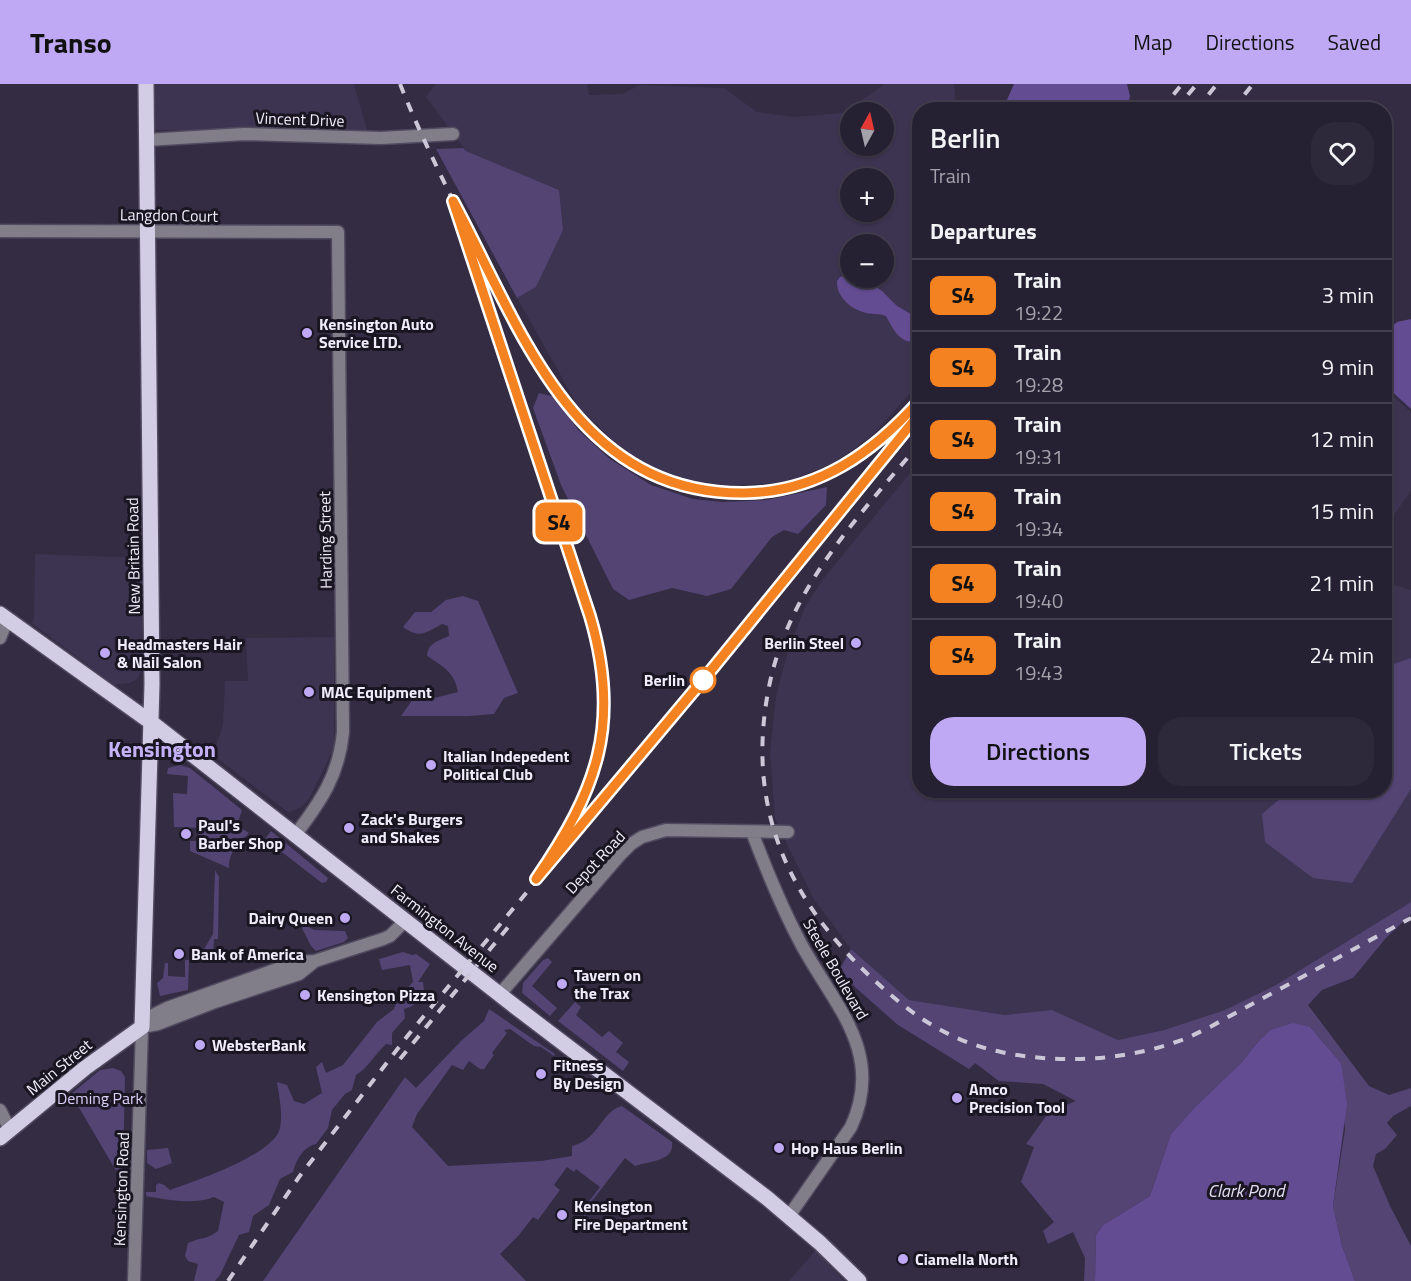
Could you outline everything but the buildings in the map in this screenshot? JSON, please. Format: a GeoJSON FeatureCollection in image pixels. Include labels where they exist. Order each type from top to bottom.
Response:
{"type":"FeatureCollection","features":[{"type":"Feature","properties":{"kind":"main road","name":"New Britain Road"},"geometry":{"type":"LineString","coordinates":[[142,1027],[152,723],[146,84]]}},
{"type":"Feature","properties":{"kind":"main road","name":"Farmington Avenue"},"geometry":{"type":"LineString","coordinates":[[4,617],[152,723],[789,1216],[859,1281]]}},
{"type":"Feature","properties":{"kind":"main road","name":"Main Street"},"geometry":{"type":"LineString","coordinates":[[5,1134],[85,1068],[142,1027]]}},
{"type":"Feature","properties":{"kind":"street","name":"Vincent Drive"},"geometry":{"type":"LineString","coordinates":[[147,140],[244,134],[381,138],[453,134]]}},
{"type":"Feature","properties":{"kind":"street","name":"Langdon Court"},"geometry":{"type":"LineString","coordinates":[[0,231],[338,232]]}},
{"type":"Feature","properties":{"kind":"street","name":"Harding Street"},"geometry":{"type":"LineString","coordinates":[[296,834],[331,783],[342,751],[344,732],[338,232]]}},
{"type":"Feature","properties":{"kind":"street"},"geometry":{"type":"LineString","coordinates":[[0,638],[4,617]]}},
{"type":"Feature","properties":{"kind":"street","name":"Depot Road"},"geometry":{"type":"LineString","coordinates":[[500,994],[634,842],[650,834],[666,830],[788,832]]}},
{"type":"Feature","properties":{"kind":"street","name":"Steele Boulevard"},"geometry":{"type":"LineString","coordinates":[[752,832],[796,934],[849,1023],[856,1040],[861,1064],[861,1099],[851,1127],[789,1216]]}},
{"type":"Feature","properties":{"kind":"street","name":"Main Street"},"geometry":{"type":"LineString","coordinates":[[142,1027],[158,1024],[199,1001],[284,973],[303,972],[315,961],[390,936],[406,920]]}},
{"type":"Feature","properties":{"kind":"street","name":"Kensington Road"},"geometry":{"type":"LineString","coordinates":[[135,1281],[142,1027]]}},
{"type":"Feature","properties":{"kind":"street"},"geometry":{"type":"LineString","coordinates":[[0,1110],[5,1134]]}},
{"type":"Feature","properties":{"kind":"shaded area"},"geometry":{"type":"Polygon","coordinates":[[[153,84],[354,84],[368,134],[154,130],[153,84]]]}},
{"type":"Feature","properties":{"kind":"shaded area"},"geometry":{"type":"Polygon","coordinates":[[[436,84],[587,84],[589,95],[622,94],[640,85],[724,88],[757,112],[794,117],[840,113],[840,156],[894,156],[894,102],[859,102],[885,84],[954,84],[955,102],[912,102],[912,391],[874,434],[834,463],[786,482],[716,487],[665,474],[626,453],[579,408],[517,298],[536,287],[559,190],[466,151],[426,97],[436,84]]]}},
{"type":"Feature","properties":{"kind":"shaded area"},"geometry":{"type":"Polygon","coordinates":[[[1392,395],[1411,412],[1411,491],[1392,517],[1392,395]]]}},
{"type":"Feature","properties":{"kind":"shaded area"},"geometry":{"type":"Polygon","coordinates":[[[912,471],[912,798],[1392,798],[1392,584],[1411,590],[1411,902],[1276,985],[1225,1010],[1164,1030],[1118,1040],[1052,1010],[1005,1015],[909,1000],[851,949],[813,898],[775,819],[770,753],[776,696],[789,647],[806,605],[823,579],[912,471]]]}},
{"type":"Feature","properties":{"kind":"shaded area"},"geometry":{"type":"Polygon","coordinates":[[[35,554],[143,558],[141,671],[137,679],[130,683],[114,685],[32,623],[35,554]]]}},
{"type":"Feature","properties":{"kind":"shaded area"},"geometry":{"type":"Polygon","coordinates":[[[334,637],[334,748],[309,799],[300,808],[288,812],[213,755],[223,724],[225,681],[248,681],[246,638],[334,637]]]}},
{"type":"Feature","properties":{"kind":"shaded area"},"geometry":{"type":"Polygon","coordinates":[[[816,1250],[844,1281],[789,1281],[816,1250]]]}},
{"type":"Feature","properties":{"kind":"green space"},"geometry":{"type":"Polygon","coordinates":[[[463,148],[559,190],[563,230],[536,287],[517,298],[436,149],[463,148]]]}},
{"type":"Feature","properties":{"kind":"green space"},"geometry":{"type":"Polygon","coordinates":[[[539,393],[555,397],[578,430],[610,459],[651,485],[693,499],[723,502],[767,500],[827,487],[826,505],[798,534],[784,530],[772,537],[731,589],[707,596],[672,588],[629,600],[613,589],[561,485],[533,408],[539,393]]]}},
{"type":"Feature","properties":{"kind":"green space"},"geometry":{"type":"Polygon","coordinates":[[[463,596],[478,601],[518,693],[504,698],[494,714],[401,716],[418,692],[422,701],[458,692],[451,675],[427,656],[431,645],[449,636],[448,626],[442,624],[418,634],[403,627],[415,612],[431,612],[446,600],[463,596]]]}},
{"type":"Feature","properties":{"kind":"green space"},"geometry":{"type":"Polygon","coordinates":[[[1411,658],[1411,789],[1352,883],[1313,878],[1265,842],[1262,814],[1281,798],[1392,798],[1392,665],[1411,658]]]}},
{"type":"Feature","properties":{"kind":"green space"},"geometry":{"type":"Polygon","coordinates":[[[180,765],[190,768],[242,810],[237,825],[249,833],[232,853],[229,868],[190,851],[190,841],[198,841],[199,828],[174,827],[173,793],[187,794],[188,776],[167,774],[168,768],[180,765]]]}},
{"type":"Feature","properties":{"kind":"green space"},"geometry":{"type":"Polygon","coordinates":[[[271,831],[328,878],[326,882],[322,883],[265,839],[271,831]]]}},
{"type":"Feature","properties":{"kind":"green space"},"geometry":{"type":"Polygon","coordinates":[[[215,870],[219,877],[218,939],[214,939],[213,954],[202,954],[201,950],[203,951],[213,934],[215,870]]]}},
{"type":"Feature","properties":{"kind":"green space"},"geometry":{"type":"Polygon","coordinates":[[[1411,902],[1411,914],[1386,938],[1353,978],[1322,990],[1308,1005],[1369,1086],[1389,1095],[1411,1088],[1411,1106],[1393,1116],[1387,1123],[1397,1135],[1385,1149],[1376,1154],[1373,1166],[1390,1206],[1411,1246],[1411,1281],[1355,1281],[1342,1246],[1333,1206],[1345,1130],[1341,1063],[1310,1027],[1258,1042],[1241,1063],[1195,1107],[1171,1134],[1150,1196],[1103,1225],[1096,1235],[1095,1281],[1084,1281],[1085,1258],[1073,1232],[1048,1244],[1043,1231],[1054,1222],[1021,1182],[1034,1147],[1026,1144],[1049,1112],[1076,1101],[1043,1084],[999,1081],[975,1063],[969,1069],[898,1025],[838,972],[851,949],[909,1000],[1005,1015],[1052,1010],[1118,1040],[1164,1030],[1225,1010],[1276,985],[1411,902]]]}},
{"type":"Feature","properties":{"kind":"green space"},"geometry":{"type":"Polygon","coordinates":[[[305,925],[314,930],[345,931],[348,938],[344,942],[316,951],[302,928],[305,925]]]}},
{"type":"Feature","properties":{"kind":"green space"},"geometry":{"type":"Polygon","coordinates":[[[403,952],[416,954],[430,964],[418,982],[423,982],[425,998],[404,1009],[405,1018],[392,1033],[392,1045],[386,1044],[356,1075],[352,1090],[345,1094],[332,1110],[328,1128],[316,1144],[307,1148],[301,1155],[293,1172],[280,1179],[269,1205],[253,1216],[249,1232],[239,1235],[220,1275],[215,1281],[194,1281],[198,1264],[188,1261],[185,1256],[188,1243],[218,1231],[224,1202],[214,1197],[198,1201],[172,1200],[146,1196],[146,1192],[156,1192],[156,1185],[159,1183],[170,1190],[214,1174],[249,1157],[275,1138],[280,1128],[281,1116],[277,1082],[287,1085],[294,1101],[304,1104],[322,1093],[316,1067],[322,1062],[326,1073],[343,1065],[377,1022],[394,1009],[399,996],[413,982],[410,965],[382,970],[379,959],[403,952]]]}},
{"type":"Feature","properties":{"kind":"green space"},"geometry":{"type":"Polygon","coordinates":[[[548,958],[552,962],[532,986],[557,1008],[550,1016],[522,993],[523,983],[543,960],[548,958]]]}},
{"type":"Feature","properties":{"kind":"green space"},"geometry":{"type":"Polygon","coordinates":[[[185,960],[189,960],[188,990],[160,996],[157,983],[163,978],[165,963],[168,963],[168,976],[185,977],[185,960]]]}},
{"type":"Feature","properties":{"kind":"green space"},"geometry":{"type":"Polygon","coordinates":[[[575,1002],[581,1007],[576,1015],[602,1037],[609,1031],[623,1043],[616,1052],[629,1062],[623,1071],[558,1021],[575,1002]]]}},
{"type":"Feature","properties":{"kind":"green space"},"geometry":{"type":"Polygon","coordinates":[[[489,1009],[555,1054],[554,1056],[541,1047],[534,1046],[510,1029],[504,1030],[507,1033],[492,1053],[494,1055],[484,1069],[480,1069],[469,1061],[463,1070],[452,1065],[417,1114],[412,1127],[448,1166],[541,1161],[572,1156],[572,1146],[589,1138],[609,1113],[622,1106],[672,1142],[672,1149],[669,1153],[660,1160],[635,1166],[625,1158],[589,1205],[592,1207],[585,1216],[580,1213],[600,1187],[576,1169],[574,1172],[567,1167],[554,1185],[560,1190],[538,1220],[533,1217],[500,1254],[526,1281],[263,1281],[405,1077],[416,1088],[461,1041],[484,1021],[489,1009]]]}},
{"type":"Feature","properties":{"kind":"green space","name":"Deming Park"},"geometry":{"type":"Polygon","coordinates":[[[113,1068],[121,1071],[125,1077],[123,1173],[115,1169],[71,1094],[100,1070],[113,1068]]]}},
{"type":"Feature","properties":{"kind":"green space"},"geometry":{"type":"Polygon","coordinates":[[[168,1148],[172,1163],[156,1169],[147,1163],[147,1150],[168,1148]]]}},
{"type":"Feature","properties":{"kind":"water"},"geometry":{"type":"Polygon","coordinates":[[[1014,84],[1127,84],[1130,96],[1129,102],[1006,102],[1014,84]]]}},
{"type":"Feature","properties":{"kind":"water"},"geometry":{"type":"Polygon","coordinates":[[[840,277],[840,288],[878,288],[897,306],[911,314],[912,341],[899,336],[886,316],[869,314],[846,302],[839,292],[837,281],[840,277]]]}},
{"type":"Feature","properties":{"kind":"water"},"geometry":{"type":"Polygon","coordinates":[[[1411,319],[1411,409],[1392,392],[1392,327],[1397,322],[1411,319]]]}},
{"type":"Feature","properties":{"kind":"water","name":"Clark Pond"},"geometry":{"type":"Polygon","coordinates":[[[1293,1023],[1310,1027],[1341,1063],[1347,1104],[1333,1206],[1342,1246],[1355,1281],[1095,1281],[1096,1235],[1103,1225],[1150,1196],[1171,1134],[1271,1030],[1293,1023]]]}},
{"type":"Feature","properties":{"kind":"railway"},"geometry":{"type":"LineString","coordinates":[[400,84],[436,165],[521,335],[548,378],[578,417],[613,450],[653,475],[700,490],[754,493],[779,490],[803,484],[846,464],[884,436],[912,409]]}},
{"type":"Feature","properties":{"kind":"railway"},"geometry":{"type":"LineString","coordinates":[[1167,102],[1182,84]]}},
{"type":"Feature","properties":{"kind":"railway"},"geometry":{"type":"LineString","coordinates":[[1182,102],[1197,84]]}},
{"type":"Feature","properties":{"kind":"railway"},"geometry":{"type":"LineString","coordinates":[[1202,102],[1217,84]]}},
{"type":"Feature","properties":{"kind":"railway"},"geometry":{"type":"LineString","coordinates":[[1238,102],[1253,84]]}},
{"type":"Feature","properties":{"kind":"railway"},"geometry":{"type":"LineString","coordinates":[[467,243],[582,587],[600,657],[604,704],[601,740],[586,792],[562,841]]}},
{"type":"Feature","properties":{"kind":"railway"},"geometry":{"type":"LineString","coordinates":[[228,1281],[299,1177],[409,1034],[708,674],[912,423]]}},
{"type":"Feature","properties":{"kind":"railway"},"geometry":{"type":"LineString","coordinates":[[912,453],[851,525],[811,583],[794,614],[780,647],[770,682],[763,726],[763,768],[768,808],[779,846],[796,882],[817,917],[844,950],[875,981],[933,1026],[982,1047],[1022,1056],[1044,1058],[1112,1057],[1155,1048],[1192,1036],[1411,918]]}},
{"type":"Feature","properties":{"kind":"railway"},"geometry":{"type":"LineString","coordinates":[[400,1059],[514,920]]}},
{"type":"Feature","properties":{"kind":"train","name":"S4"},"geometry":{"type":"LineString","coordinates":[[912,409],[887,434],[860,456],[838,470],[793,486],[757,493],[716,492],[685,487],[646,473],[604,444],[581,422],[561,397],[516,326],[453,201],[590,616],[603,676],[603,730],[591,781],[576,816],[536,879],[708,674],[912,422]]}},
{"type":"Feature","properties":{"kind":"place","name":"Kensington Auto Service LTD."},"geometry":{"type":"Point","coordinates":[307,333]}},
{"type":"Feature","properties":{"kind":"place","name":"Berlin Steel"},"geometry":{"type":"Point","coordinates":[856,643]}},
{"type":"Feature","properties":{"kind":"place","name":"Headmasters Hair & Nail Salon"},"geometry":{"type":"Point","coordinates":[105,653]}},
{"type":"Feature","properties":{"kind":"place","name":"Berlin"},"geometry":{"type":"Point","coordinates":[703,680]}},
{"type":"Feature","properties":{"kind":"place","name":"MAC Equipment"},"geometry":{"type":"Point","coordinates":[309,692]}},
{"type":"Feature","properties":{"kind":"place","name":"Italian Indepedent Political Club"},"geometry":{"type":"Point","coordinates":[431,765]}},
{"type":"Feature","properties":{"kind":"place","name":"Zack's Burgers and Shakes"},"geometry":{"type":"Point","coordinates":[349,828]}},
{"type":"Feature","properties":{"kind":"place","name":"Paul's Barber Shop"},"geometry":{"type":"Point","coordinates":[186,834]}},
{"type":"Feature","properties":{"kind":"place","name":"Dairy Queen"},"geometry":{"type":"Point","coordinates":[345,918]}},
{"type":"Feature","properties":{"kind":"place","name":"Bank of America"},"geometry":{"type":"Point","coordinates":[179,954]}},
{"type":"Feature","properties":{"kind":"place","name":"Tavern on the Trax"},"geometry":{"type":"Point","coordinates":[562,984]}},
{"type":"Feature","properties":{"kind":"place","name":"Kensington Pizza"},"geometry":{"type":"Point","coordinates":[305,995]}},
{"type":"Feature","properties":{"kind":"place","name":"WebsterBank"},"geometry":{"type":"Point","coordinates":[200,1045]}},
{"type":"Feature","properties":{"kind":"place","name":"Fitness By Design"},"geometry":{"type":"Point","coordinates":[541,1074]}},
{"type":"Feature","properties":{"kind":"place","name":"Amco Precision Tool"},"geometry":{"type":"Point","coordinates":[957,1098]}},
{"type":"Feature","properties":{"kind":"place","name":"Hop Haus Berlin"},"geometry":{"type":"Point","coordinates":[779,1148]}},
{"type":"Feature","properties":{"kind":"place","name":"Kensington Fire Department"},"geometry":{"type":"Point","coordinates":[562,1215]}},
{"type":"Feature","properties":{"kind":"place","name":"Ciamella North"},"geometry":{"type":"Point","coordinates":[903,1259]}},
{"type":"Feature","properties":{"kind":"district","name":"Kensington"},"geometry":{"type":"Point","coordinates":[162,749]}}]}
